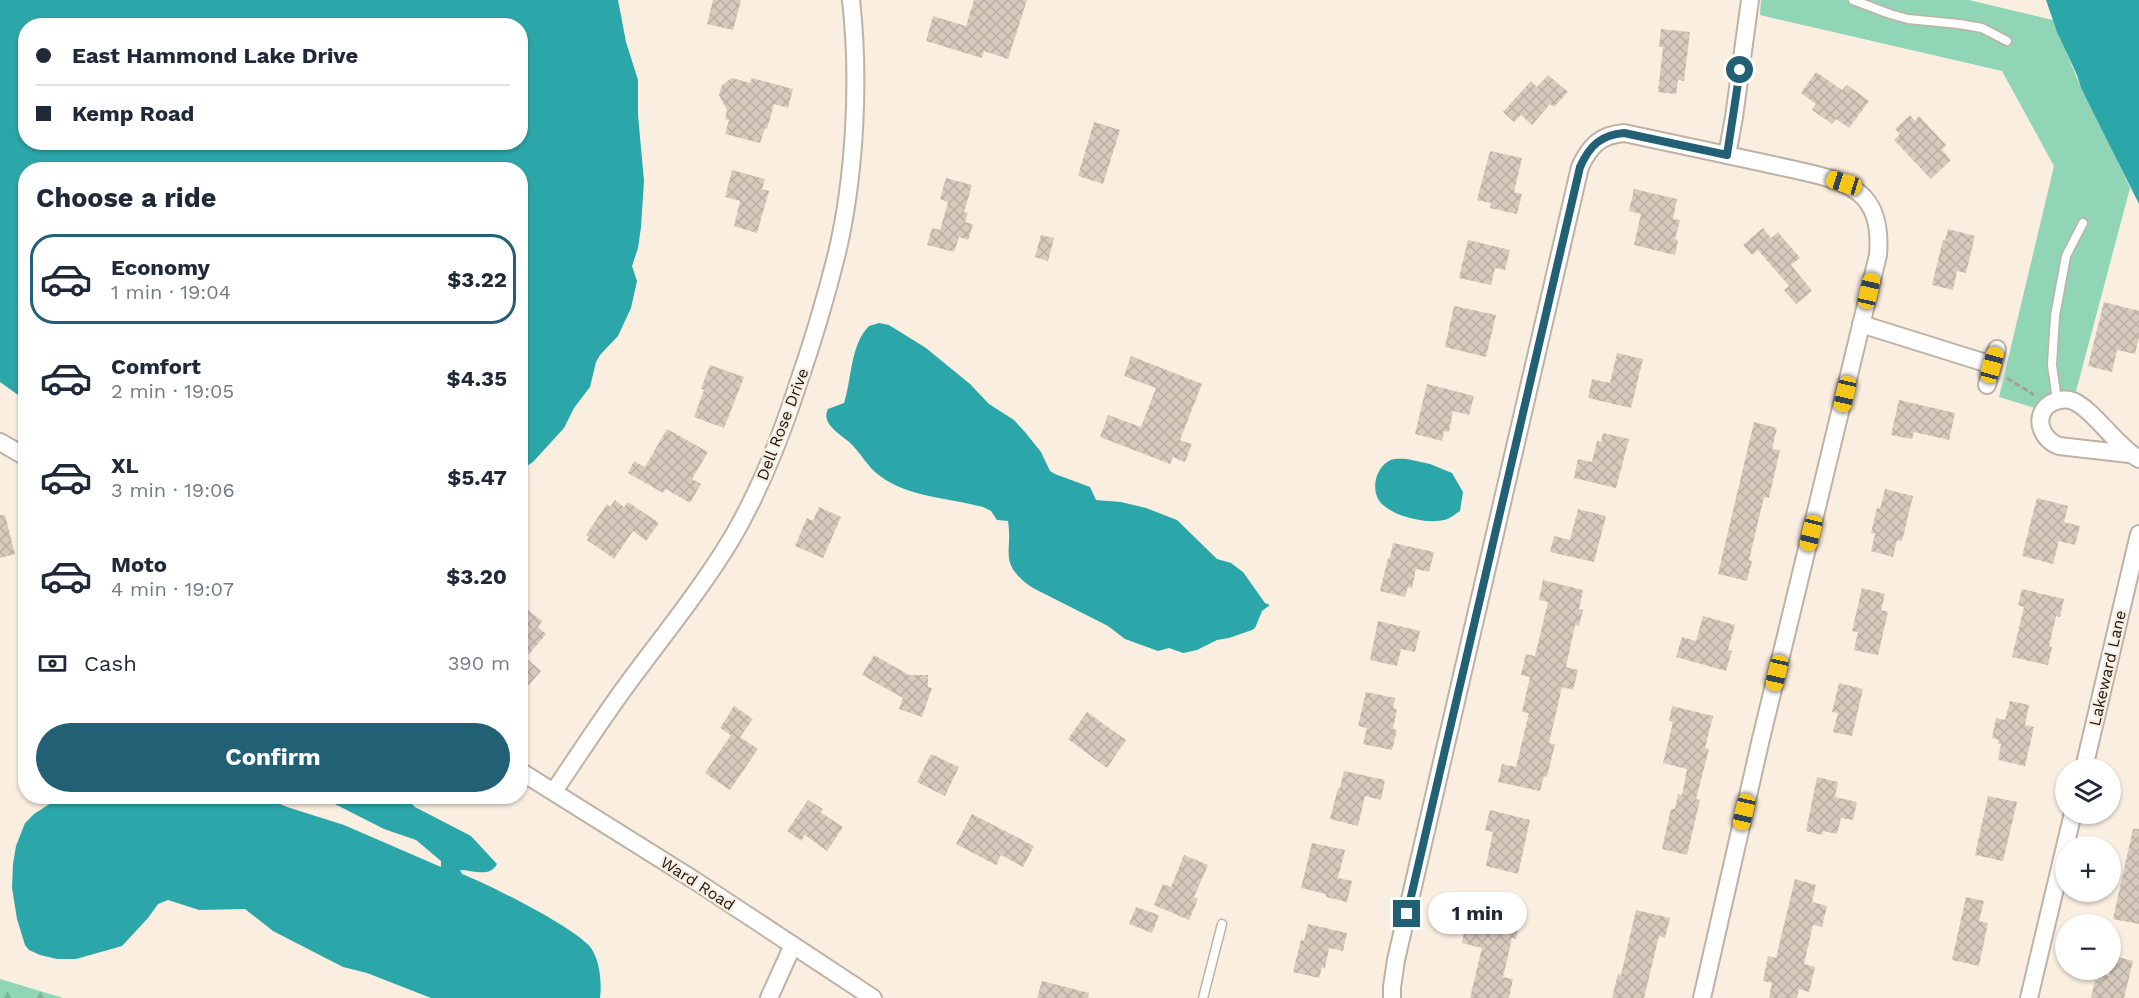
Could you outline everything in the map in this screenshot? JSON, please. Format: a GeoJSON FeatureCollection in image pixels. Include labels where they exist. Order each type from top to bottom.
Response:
{"type":"FeatureCollection","features":[{"type":"Feature","properties":{"kind":"street","name":"Dell Rose Drive"},"geometry":{"type":"LineString","coordinates":[[554,791],[625,687],[686,609],[732,538],[748,509],[781,431],[809,353],[837,253],[845,207],[854,106],[851,0]]}},
{"type":"Feature","properties":{"kind":"street"},"geometry":{"type":"LineString","coordinates":[[1727,155],[1750,0]]}},
{"type":"Feature","properties":{"kind":"street"},"geometry":{"type":"LineString","coordinates":[[1392,998],[1396,960],[1580,167],[1592,146],[1602,138],[1624,133],[1817,175],[1844,183],[1866,198],[1878,222],[1880,235],[1878,255],[1862,324],[1763,731],[1702,998]]}},
{"type":"Feature","properties":{"kind":"street"},"geometry":{"type":"LineString","coordinates":[[1862,324],[1994,357],[1987,385]]}},
{"type":"Feature","properties":{"kind":"street"},"geometry":{"type":"LineString","coordinates":[[2069,400],[2077,403],[2134,457],[2052,444],[2044,436],[2040,426],[2043,412],[2053,402],[2069,400]]}},
{"type":"Feature","properties":{"kind":"street"},"geometry":{"type":"LineString","coordinates":[[0,442],[18,452]]}},
{"type":"Feature","properties":{"kind":"street","name":"Lakeward Lane"},"geometry":{"type":"LineString","coordinates":[[2086,758],[2139,534]]}},
{"type":"Feature","properties":{"kind":"street","name":"Ward Road"},"geometry":{"type":"LineString","coordinates":[[528,776],[873,998]]}},
{"type":"Feature","properties":{"kind":"street"},"geometry":{"type":"LineString","coordinates":[[2029,998],[2070,824]]}},
{"type":"Feature","properties":{"kind":"street"},"geometry":{"type":"LineString","coordinates":[[769,998],[793,945]]}},
{"type":"Feature","properties":{"kind":"lane"},"geometry":{"type":"LineString","coordinates":[[1852,0],[1908,19],[1982,28],[2007,41]]}},
{"type":"Feature","properties":{"kind":"lane"},"geometry":{"type":"LineString","coordinates":[[2053,402],[2052,365],[2055,316],[2066,256],[2083,223]]}},
{"type":"Feature","properties":{"kind":"lane"},"geometry":{"type":"LineString","coordinates":[[1203,998],[1222,924]]}},
{"type":"Feature","properties":{"kind":"path"},"geometry":{"type":"LineString","coordinates":[[1994,357],[2010,381],[2053,402]]}},
{"type":"Feature","properties":{"kind":"green space"},"geometry":{"type":"Polygon","coordinates":[[[1761,0],[1969,0],[2053,20],[2081,88],[2130,188],[2075,395],[2054,393],[2038,409],[1999,397],[2054,166],[2002,71],[1760,15],[1761,0]]]}},
{"type":"Feature","properties":{"kind":"green space"},"geometry":{"type":"Polygon","coordinates":[[[0,979],[63,998],[0,998],[0,979]]]}},
{"type":"Feature","properties":{"kind":"water"},"geometry":{"type":"Polygon","coordinates":[[[0,0],[618,0],[626,42],[638,80],[638,115],[644,181],[641,227],[632,266],[637,281],[631,308],[618,336],[596,362],[590,387],[574,408],[564,428],[528,465],[528,162],[18,162],[18,395],[0,382],[0,0]]]}},
{"type":"Feature","properties":{"kind":"water"},"geometry":{"type":"Polygon","coordinates":[[[2046,0],[2139,0],[2139,204],[2081,88],[2046,0]]]}},
{"type":"Feature","properties":{"kind":"water"},"geometry":{"type":"Polygon","coordinates":[[[879,323],[889,325],[926,348],[970,384],[989,404],[1014,420],[1041,452],[1050,471],[1090,487],[1096,500],[1121,502],[1146,508],[1177,520],[1217,559],[1231,563],[1243,572],[1265,603],[1270,605],[1262,611],[1255,628],[1183,653],[1169,648],[1158,651],[1125,639],[1108,626],[1033,588],[1015,572],[1009,558],[1008,521],[997,520],[991,511],[983,507],[916,493],[891,483],[875,472],[852,445],[832,427],[826,414],[828,409],[844,403],[858,343],[869,326],[879,323]]]}},
{"type":"Feature","properties":{"kind":"water"},"geometry":{"type":"Polygon","coordinates":[[[1407,459],[1430,464],[1452,473],[1463,492],[1460,511],[1450,518],[1429,521],[1404,516],[1383,505],[1376,495],[1375,488],[1380,470],[1391,460],[1407,459]]]}},
{"type":"Feature","properties":{"kind":"water"},"geometry":{"type":"Polygon","coordinates":[[[50,804],[280,804],[344,825],[441,867],[441,861],[416,840],[384,829],[335,804],[412,804],[471,836],[497,864],[490,871],[460,870],[462,874],[550,918],[582,939],[591,948],[600,972],[600,998],[431,998],[367,973],[343,967],[273,931],[245,909],[199,910],[168,900],[158,904],[122,946],[76,959],[57,959],[40,955],[29,950],[25,945],[17,919],[12,888],[16,846],[25,823],[50,804]]]}},
{"type":"Feature","properties":{"kind":"building"},"geometry":{"type":"Polygon","coordinates":[[[713,0],[741,0],[733,30],[707,24],[713,0]]]}},
{"type":"Feature","properties":{"kind":"building"},"geometry":{"type":"Polygon","coordinates":[[[974,0],[1027,0],[1008,59],[984,51],[982,58],[926,41],[933,16],[966,26],[974,0]]]}},
{"type":"Feature","properties":{"kind":"building"},"geometry":{"type":"Polygon","coordinates":[[[1661,29],[1690,32],[1684,81],[1678,80],[1676,94],[1658,92],[1663,47],[1659,47],[1661,29]]]}},
{"type":"Feature","properties":{"kind":"building"},"geometry":{"type":"Polygon","coordinates":[[[1816,72],[1842,90],[1847,85],[1869,101],[1849,128],[1836,119],[1832,124],[1812,110],[1816,104],[1801,93],[1816,72]]]}},
{"type":"Feature","properties":{"kind":"building"},"geometry":{"type":"Polygon","coordinates":[[[1548,75],[1568,92],[1554,107],[1550,104],[1532,125],[1521,115],[1514,122],[1503,112],[1531,81],[1537,87],[1548,75]]]}},
{"type":"Feature","properties":{"kind":"building"},"geometry":{"type":"Polygon","coordinates":[[[732,78],[750,83],[752,78],[793,89],[788,108],[774,104],[767,129],[765,128],[760,143],[725,134],[729,120],[725,119],[727,110],[719,95],[722,85],[732,78]]]}},
{"type":"Feature","properties":{"kind":"building"},"geometry":{"type":"Polygon","coordinates":[[[1910,115],[1915,121],[1919,116],[1946,145],[1942,150],[1951,160],[1931,179],[1894,140],[1900,134],[1895,129],[1910,115]]]}},
{"type":"Feature","properties":{"kind":"building"},"geometry":{"type":"Polygon","coordinates":[[[1094,122],[1120,130],[1103,184],[1078,176],[1094,122]]]}},
{"type":"Feature","properties":{"kind":"building"},"geometry":{"type":"Polygon","coordinates":[[[1490,151],[1522,158],[1514,192],[1522,194],[1517,214],[1490,208],[1491,203],[1477,200],[1490,151]]]}},
{"type":"Feature","properties":{"kind":"building"},"geometry":{"type":"Polygon","coordinates":[[[732,170],[765,179],[762,189],[769,191],[757,233],[734,226],[740,201],[725,197],[732,170]]]}},
{"type":"Feature","properties":{"kind":"building"},"geometry":{"type":"Polygon","coordinates":[[[946,178],[972,185],[964,212],[968,213],[965,222],[973,224],[968,240],[959,237],[954,252],[927,245],[932,228],[940,230],[948,202],[940,199],[946,178]]]}},
{"type":"Feature","properties":{"kind":"building"},"geometry":{"type":"Polygon","coordinates":[[[1634,189],[1677,199],[1673,219],[1680,220],[1675,239],[1678,240],[1675,255],[1634,245],[1641,214],[1629,211],[1634,189]]]}},
{"type":"Feature","properties":{"kind":"building"},"geometry":{"type":"Polygon","coordinates":[[[1763,228],[1771,238],[1778,232],[1800,258],[1791,265],[1812,291],[1796,304],[1784,290],[1789,286],[1758,250],[1752,255],[1743,245],[1763,228]]]}},
{"type":"Feature","properties":{"kind":"building"},"geometry":{"type":"Polygon","coordinates":[[[1948,229],[1975,236],[1966,273],[1957,271],[1953,290],[1932,285],[1948,229]]]}},
{"type":"Feature","properties":{"kind":"building"},"geometry":{"type":"Polygon","coordinates":[[[1041,235],[1054,238],[1048,261],[1035,257],[1041,235]]]}},
{"type":"Feature","properties":{"kind":"building"},"geometry":{"type":"Polygon","coordinates":[[[1468,240],[1510,250],[1505,270],[1495,268],[1491,285],[1459,278],[1468,240]]]}},
{"type":"Feature","properties":{"kind":"building"},"geometry":{"type":"Polygon","coordinates":[[[2104,302],[2139,311],[2139,337],[2135,354],[2117,350],[2112,372],[2088,366],[2104,302]]]}},
{"type":"Feature","properties":{"kind":"building"},"geometry":{"type":"Polygon","coordinates":[[[1454,306],[1496,315],[1486,357],[1445,347],[1454,306]]]}},
{"type":"Feature","properties":{"kind":"building"},"geometry":{"type":"Polygon","coordinates":[[[1617,353],[1643,359],[1631,408],[1588,398],[1592,379],[1610,383],[1617,353]]]}},
{"type":"Feature","properties":{"kind":"building"},"geometry":{"type":"Polygon","coordinates":[[[1131,356],[1202,384],[1180,440],[1192,444],[1185,462],[1173,457],[1170,464],[1100,437],[1108,415],[1141,427],[1156,388],[1124,376],[1131,356]]]}},
{"type":"Feature","properties":{"kind":"building"},"geometry":{"type":"Polygon","coordinates":[[[710,365],[744,377],[724,428],[694,417],[710,365]]]}},
{"type":"Feature","properties":{"kind":"building"},"geometry":{"type":"Polygon","coordinates":[[[1427,384],[1474,396],[1469,415],[1453,411],[1449,432],[1444,431],[1442,441],[1415,434],[1427,384]]]}},
{"type":"Feature","properties":{"kind":"building"},"geometry":{"type":"Polygon","coordinates":[[[1899,400],[1955,413],[1949,440],[1914,432],[1912,439],[1891,435],[1899,400]]]}},
{"type":"Feature","properties":{"kind":"building"},"geometry":{"type":"Polygon","coordinates":[[[1754,422],[1777,428],[1772,449],[1780,450],[1769,498],[1764,497],[1749,560],[1752,561],[1747,581],[1718,574],[1754,422]]]}},
{"type":"Feature","properties":{"kind":"building"},"geometry":{"type":"Polygon","coordinates":[[[667,429],[708,452],[692,479],[701,484],[690,503],[666,489],[663,493],[628,473],[634,461],[645,467],[667,429]]]}},
{"type":"Feature","properties":{"kind":"building"},"geometry":{"type":"Polygon","coordinates":[[[1603,433],[1629,439],[1616,488],[1574,478],[1578,459],[1592,462],[1597,441],[1601,442],[1603,433]]]}},
{"type":"Feature","properties":{"kind":"building"},"geometry":{"type":"Polygon","coordinates":[[[1885,489],[1913,496],[1902,541],[1897,540],[1893,557],[1871,551],[1875,534],[1871,533],[1877,508],[1880,509],[1885,489]]]}},
{"type":"Feature","properties":{"kind":"building"},"geometry":{"type":"Polygon","coordinates":[[[2037,498],[2068,506],[2064,522],[2080,526],[2075,545],[2059,541],[2053,564],[2022,556],[2037,498]]]}},
{"type":"Feature","properties":{"kind":"building"},"geometry":{"type":"Polygon","coordinates":[[[615,500],[624,507],[628,502],[659,523],[646,541],[633,531],[614,559],[587,540],[589,537],[586,535],[607,504],[610,507],[615,500]]]}},
{"type":"Feature","properties":{"kind":"building"},"geometry":{"type":"Polygon","coordinates":[[[819,507],[841,517],[823,558],[795,546],[807,518],[813,521],[819,507]]]}},
{"type":"Feature","properties":{"kind":"building"},"geometry":{"type":"Polygon","coordinates":[[[1578,509],[1606,516],[1594,562],[1550,552],[1554,536],[1570,540],[1578,509]]]}},
{"type":"Feature","properties":{"kind":"building"},"geometry":{"type":"Polygon","coordinates":[[[0,515],[5,515],[15,554],[0,558],[0,515]]]}},
{"type":"Feature","properties":{"kind":"building"},"geometry":{"type":"Polygon","coordinates":[[[1393,543],[1434,552],[1429,572],[1416,569],[1412,588],[1408,587],[1405,597],[1380,591],[1393,543]]]}},
{"type":"Feature","properties":{"kind":"building"},"geometry":{"type":"Polygon","coordinates":[[[1543,580],[1583,590],[1579,609],[1583,610],[1579,626],[1575,625],[1566,667],[1578,670],[1573,690],[1562,687],[1549,743],[1555,744],[1547,777],[1544,776],[1540,791],[1498,782],[1502,764],[1516,767],[1529,713],[1522,712],[1530,677],[1521,675],[1526,654],[1535,656],[1548,602],[1539,600],[1543,580]]]}},
{"type":"Feature","properties":{"kind":"building"},"geometry":{"type":"Polygon","coordinates":[[[1862,588],[1885,594],[1881,610],[1888,612],[1878,655],[1854,650],[1858,632],[1852,631],[1862,588]]]}},
{"type":"Feature","properties":{"kind":"building"},"geometry":{"type":"Polygon","coordinates":[[[2022,589],[2064,599],[2060,617],[2056,616],[2049,646],[2052,647],[2048,665],[2012,657],[2024,607],[2018,605],[2022,589]]]}},
{"type":"Feature","properties":{"kind":"building"},"geometry":{"type":"Polygon","coordinates":[[[528,610],[542,621],[538,627],[546,634],[528,656],[528,610]]]}},
{"type":"Feature","properties":{"kind":"building"},"geometry":{"type":"Polygon","coordinates":[[[1703,616],[1735,625],[1728,650],[1732,651],[1726,671],[1676,657],[1682,637],[1696,641],[1703,616]]]}},
{"type":"Feature","properties":{"kind":"building"},"geometry":{"type":"Polygon","coordinates":[[[1378,621],[1420,631],[1415,652],[1401,649],[1397,666],[1370,660],[1378,621]]]}},
{"type":"Feature","properties":{"kind":"building"},"geometry":{"type":"Polygon","coordinates":[[[874,655],[909,675],[928,675],[928,687],[932,688],[922,717],[899,709],[903,698],[862,675],[874,655]]]}},
{"type":"Feature","properties":{"kind":"building"},"geometry":{"type":"Polygon","coordinates":[[[528,660],[541,671],[528,686],[528,660]]]}},
{"type":"Feature","properties":{"kind":"building"},"geometry":{"type":"Polygon","coordinates":[[[1839,683],[1863,689],[1852,736],[1833,732],[1838,713],[1832,712],[1839,683]]]}},
{"type":"Feature","properties":{"kind":"building"},"geometry":{"type":"Polygon","coordinates":[[[1366,692],[1395,698],[1393,708],[1397,709],[1393,729],[1397,730],[1392,750],[1363,744],[1367,728],[1358,726],[1366,692]]]}},
{"type":"Feature","properties":{"kind":"building"},"geometry":{"type":"Polygon","coordinates":[[[2010,701],[2029,705],[2025,725],[2034,727],[2025,766],[1998,760],[2001,744],[1998,744],[1999,740],[1992,738],[1996,718],[2005,720],[2010,701]]]}},
{"type":"Feature","properties":{"kind":"building"},"geometry":{"type":"Polygon","coordinates":[[[734,706],[753,719],[740,737],[758,749],[730,790],[705,773],[731,735],[720,728],[734,706]]]}},
{"type":"Feature","properties":{"kind":"building"},"geometry":{"type":"Polygon","coordinates":[[[1672,706],[1713,716],[1705,748],[1709,749],[1696,799],[1700,800],[1687,855],[1662,849],[1671,809],[1675,809],[1678,794],[1682,795],[1687,769],[1663,763],[1673,722],[1669,721],[1672,706]]]}},
{"type":"Feature","properties":{"kind":"building"},"geometry":{"type":"Polygon","coordinates":[[[1087,712],[1126,740],[1107,768],[1068,739],[1087,712]]]}},
{"type":"Feature","properties":{"kind":"building"},"geometry":{"type":"Polygon","coordinates":[[[931,754],[959,767],[945,796],[917,782],[931,754]]]}},
{"type":"Feature","properties":{"kind":"building"},"geometry":{"type":"Polygon","coordinates":[[[1344,771],[1385,780],[1381,800],[1365,796],[1358,826],[1330,819],[1344,771]]]}},
{"type":"Feature","properties":{"kind":"building"},"geometry":{"type":"Polygon","coordinates":[[[1817,777],[1838,782],[1835,797],[1857,802],[1853,820],[1841,818],[1837,834],[1823,831],[1822,835],[1806,831],[1817,777]]]}},
{"type":"Feature","properties":{"kind":"building"},"geometry":{"type":"Polygon","coordinates":[[[1988,796],[2017,802],[2003,861],[1975,855],[1988,796]]]}},
{"type":"Feature","properties":{"kind":"building"},"geometry":{"type":"Polygon","coordinates":[[[808,800],[823,809],[820,812],[843,827],[827,851],[805,835],[801,841],[787,831],[808,800]]]}},
{"type":"Feature","properties":{"kind":"building"},"geometry":{"type":"Polygon","coordinates":[[[1490,810],[1530,820],[1518,874],[1486,866],[1493,832],[1485,830],[1490,810]]]}},
{"type":"Feature","properties":{"kind":"building"},"geometry":{"type":"Polygon","coordinates":[[[972,814],[1034,846],[1023,867],[1001,855],[996,865],[956,844],[972,814]]]}},
{"type":"Feature","properties":{"kind":"building"},"geometry":{"type":"Polygon","coordinates":[[[2133,829],[2139,829],[2139,924],[2121,921],[2121,914],[2114,914],[2117,902],[2121,902],[2121,883],[2133,829]]]}},
{"type":"Feature","properties":{"kind":"building"},"geometry":{"type":"Polygon","coordinates":[[[1312,843],[1345,850],[1338,878],[1352,881],[1347,902],[1301,888],[1312,843]]]}},
{"type":"Feature","properties":{"kind":"building"},"geometry":{"type":"Polygon","coordinates":[[[1184,855],[1208,865],[1194,897],[1198,899],[1189,920],[1154,905],[1163,884],[1171,887],[1184,855]]]}},
{"type":"Feature","properties":{"kind":"building"},"geometry":{"type":"Polygon","coordinates":[[[1795,879],[1816,885],[1812,902],[1827,906],[1822,927],[1813,925],[1804,964],[1815,967],[1809,992],[1799,989],[1797,998],[1769,998],[1772,983],[1763,981],[1768,956],[1776,958],[1795,879]]]}},
{"type":"Feature","properties":{"kind":"building"},"geometry":{"type":"Polygon","coordinates":[[[1966,897],[1984,901],[1979,921],[1988,923],[1979,966],[1952,960],[1966,897]]]}},
{"type":"Feature","properties":{"kind":"building"},"geometry":{"type":"Polygon","coordinates":[[[1494,898],[1520,904],[1517,917],[1521,918],[1516,939],[1512,938],[1503,977],[1513,979],[1509,998],[1470,998],[1482,948],[1462,943],[1466,922],[1483,926],[1488,907],[1492,908],[1494,898]]]}},
{"type":"Feature","properties":{"kind":"building"},"geometry":{"type":"Polygon","coordinates":[[[1136,907],[1159,915],[1152,933],[1129,924],[1136,907]]]}},
{"type":"Feature","properties":{"kind":"building"},"geometry":{"type":"Polygon","coordinates":[[[1636,910],[1670,918],[1665,938],[1659,936],[1644,998],[1612,998],[1618,974],[1621,975],[1636,910]]]}},
{"type":"Feature","properties":{"kind":"building"},"geometry":{"type":"Polygon","coordinates":[[[1308,924],[1347,933],[1343,951],[1329,948],[1325,968],[1322,967],[1319,978],[1293,972],[1301,940],[1304,941],[1308,924]]]}},
{"type":"Feature","properties":{"kind":"building"},"geometry":{"type":"Polygon","coordinates":[[[2121,958],[2133,961],[2124,998],[2091,998],[2095,980],[2121,980],[2121,958]]]}},
{"type":"Feature","properties":{"kind":"building"},"geometry":{"type":"Polygon","coordinates":[[[1042,981],[1089,993],[1088,998],[1037,998],[1042,981]]]}},
{"type":"Feature","properties":{"kind":"route"},"geometry":{"type":"LineString","coordinates":[[1407,914],[1580,167],[1592,146],[1602,138],[1624,133],[1727,155],[1740,70]]}}]}
